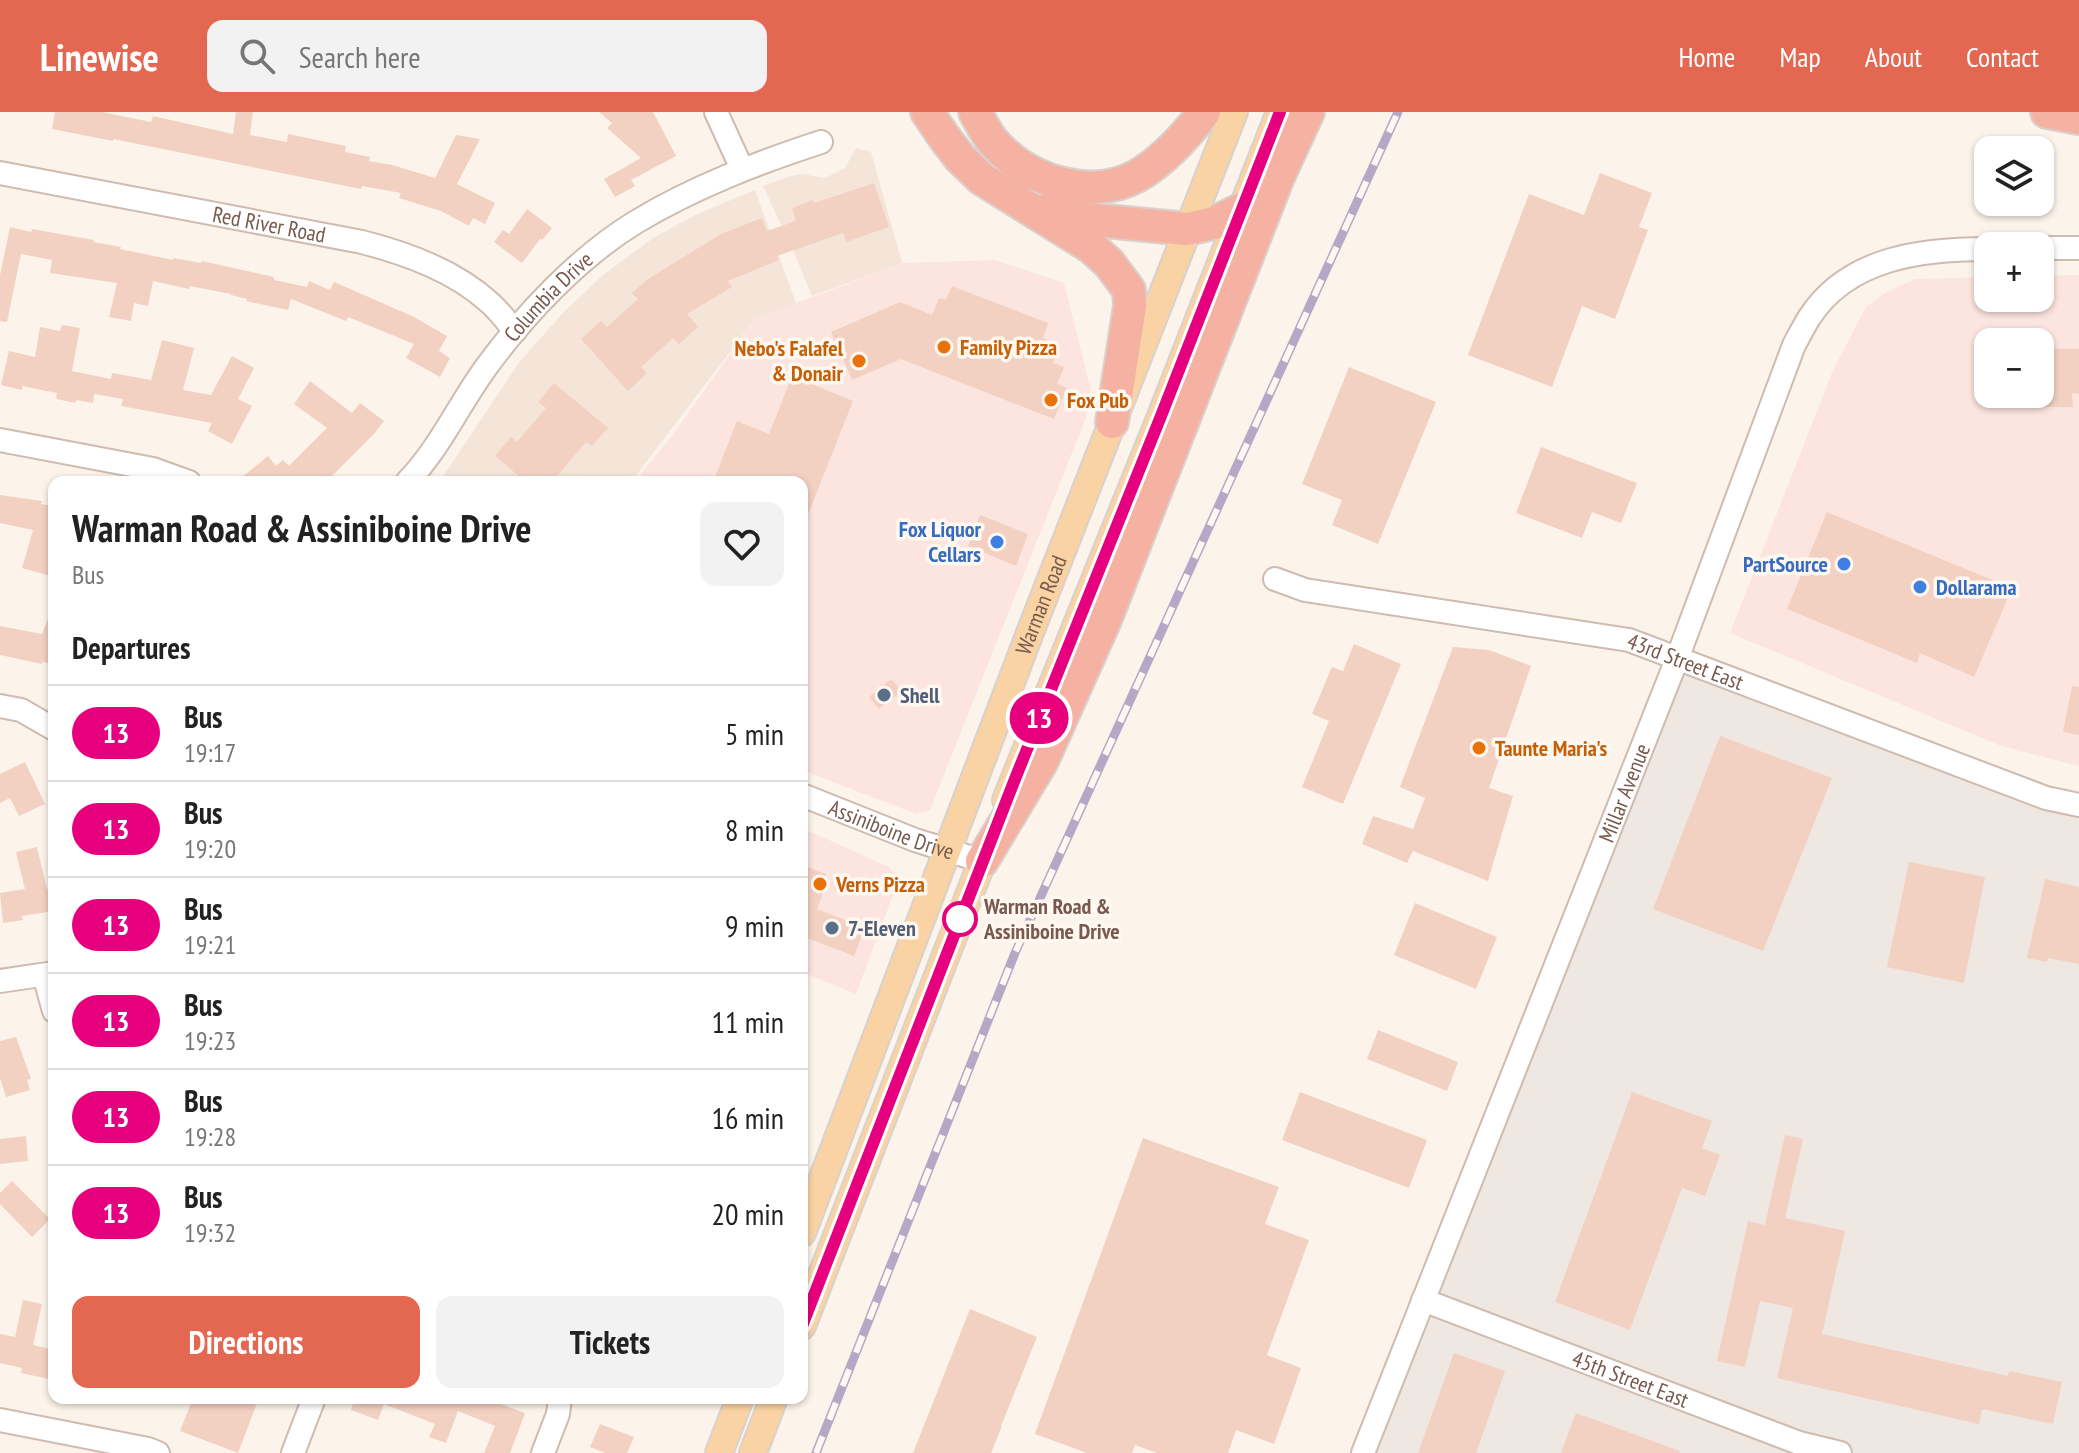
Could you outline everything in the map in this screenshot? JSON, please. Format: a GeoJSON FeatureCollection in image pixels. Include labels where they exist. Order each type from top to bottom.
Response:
{"type":"FeatureCollection","features":[{"type":"Feature","properties":{"kind":"highway"},"geometry":{"type":"LineString","coordinates":[[927,112],[960,158],[982,179],[1091,247],[1109,263],[1129,290],[1130,306],[1112,422]]}},
{"type":"Feature","properties":{"kind":"highway"},"geometry":{"type":"LineString","coordinates":[[975,112],[992,140],[1018,164],[1050,181],[1085,187],[1112,184],[1137,176],[1166,154],[1204,112]]}},
{"type":"Feature","properties":{"kind":"highway"},"geometry":{"type":"LineString","coordinates":[[982,861],[1042,761],[1105,620],[1278,177],[1308,112]]}},
{"type":"Feature","properties":{"kind":"highway"},"geometry":{"type":"LineString","coordinates":[[2047,112],[2079,118]]}},
{"type":"Feature","properties":{"kind":"highway"},"geometry":{"type":"LineString","coordinates":[[1007,195],[1085,219],[1187,229],[1214,223],[1244,208]]}},
{"type":"Feature","properties":{"kind":"main road","name":"Warman Road"},"geometry":{"type":"LineString","coordinates":[[808,1217],[1234,112]]}},
{"type":"Feature","properties":{"kind":"main road","name":"Warman Road"},"geometry":{"type":"LineString","coordinates":[[808,1310],[982,861],[1280,112]]}},
{"type":"Feature","properties":{"kind":"main road"},"geometry":{"type":"LineString","coordinates":[[719,1453],[738,1404]]}},
{"type":"Feature","properties":{"kind":"main road"},"geometry":{"type":"LineString","coordinates":[[753,1453],[772,1404]]}},
{"type":"Feature","properties":{"kind":"street"},"geometry":{"type":"LineString","coordinates":[[716,112],[742,169]]}},
{"type":"Feature","properties":{"kind":"street","name":"Columbia Drive"},"geometry":{"type":"LineString","coordinates":[[412,476],[441,439],[486,367],[515,331],[604,244],[667,205],[742,169],[821,142]]}},
{"type":"Feature","properties":{"kind":"street","name":"Red River Road"},"geometry":{"type":"LineString","coordinates":[[0,173],[397,251],[463,282],[490,303],[515,331]]}},
{"type":"Feature","properties":{"kind":"street"},"geometry":{"type":"LineString","coordinates":[[2054,248],[2079,248]]}},
{"type":"Feature","properties":{"kind":"street","name":"Millar Avenue"},"geometry":{"type":"LineString","coordinates":[[1363,1453],[1677,659],[1794,345],[1811,315],[1830,293],[1852,276],[1878,263],[1944,249],[1974,249]]}},
{"type":"Feature","properties":{"kind":"street"},"geometry":{"type":"LineString","coordinates":[[0,440],[153,469],[172,476]]}},
{"type":"Feature","properties":{"kind":"street","name":"43rd Street East"},"geometry":{"type":"LineString","coordinates":[[1275,579],[1305,590],[1629,640],[2046,798],[2079,805]]}},
{"type":"Feature","properties":{"kind":"street"},"geometry":{"type":"LineString","coordinates":[[0,706],[21,710],[48,726]]}},
{"type":"Feature","properties":{"kind":"street","name":"Assiniboine Drive"},"geometry":{"type":"LineString","coordinates":[[808,797],[915,840],[982,861]]}},
{"type":"Feature","properties":{"kind":"street"},"geometry":{"type":"LineString","coordinates":[[0,981],[48,974]]}},
{"type":"Feature","properties":{"kind":"street","name":"45th Street East"},"geometry":{"type":"LineString","coordinates":[[1423,1300],[1799,1443],[1840,1453]]}},
{"type":"Feature","properties":{"kind":"street"},"geometry":{"type":"LineString","coordinates":[[293,1453],[312,1404]]}},
{"type":"Feature","properties":{"kind":"street"},"geometry":{"type":"LineString","coordinates":[[543,1453],[559,1404]]}},
{"type":"Feature","properties":{"kind":"street"},"geometry":{"type":"LineString","coordinates":[[0,1420],[158,1453]]}},
{"type":"Feature","properties":{"kind":"shaded area"},"geometry":{"type":"Polygon","coordinates":[[[856,148],[871,152],[902,263],[812,296],[763,186],[802,174],[825,178],[845,168],[856,148]]]}},
{"type":"Feature","properties":{"kind":"shaded area"},"geometry":{"type":"Polygon","coordinates":[[[755,190],[796,303],[755,319],[636,476],[443,476],[520,361],[563,313],[602,276],[653,238],[695,215],[755,190]]]}},
{"type":"Feature","properties":{"kind":"shaded area"},"geometry":{"type":"Polygon","coordinates":[[[995,260],[1064,283],[1091,390],[1087,415],[930,810],[916,814],[808,772],[808,476],[639,476],[671,437],[755,319],[902,263],[995,260]]]}},
{"type":"Feature","properties":{"kind":"shaded area"},"geometry":{"type":"Polygon","coordinates":[[[2079,275],[2079,766],[2001,746],[1730,633],[1833,370],[1866,307],[1885,293],[1915,279],[1974,277],[1974,312],[2054,312],[2054,276],[2079,275]]]}},
{"type":"Feature","properties":{"kind":"shaded area"},"geometry":{"type":"Polygon","coordinates":[[[1677,659],[2079,803],[2079,1453],[1363,1453],[1677,659]]]}},
{"type":"Feature","properties":{"kind":"shaded area"},"geometry":{"type":"Polygon","coordinates":[[[808,831],[889,867],[899,879],[856,994],[808,974],[808,831]]]}},
{"type":"Feature","properties":{"kind":"building"},"geometry":{"type":"Polygon","coordinates":[[[55,112],[102,112],[151,122],[153,116],[233,134],[236,112],[253,112],[250,135],[287,142],[288,134],[346,146],[345,152],[370,157],[369,161],[435,178],[456,135],[480,139],[457,184],[495,203],[485,224],[473,218],[469,226],[441,211],[399,198],[401,193],[362,186],[361,189],[52,129],[55,112]]]}},
{"type":"Feature","properties":{"kind":"building"},"geometry":{"type":"Polygon","coordinates":[[[599,112],[653,112],[676,156],[631,180],[635,186],[615,197],[604,179],[641,158],[607,128],[612,123],[599,112]]]}},
{"type":"Feature","properties":{"kind":"building"},"geometry":{"type":"Polygon","coordinates":[[[1600,173],[1652,193],[1639,227],[1648,230],[1615,319],[1582,306],[1552,387],[1468,355],[1529,194],[1584,215],[1600,173]]]}},
{"type":"Feature","properties":{"kind":"building"},"geometry":{"type":"Polygon","coordinates":[[[874,183],[889,227],[846,242],[843,233],[777,256],[779,260],[728,281],[732,287],[687,314],[698,327],[679,344],[673,338],[641,367],[647,373],[628,391],[581,339],[601,321],[607,327],[638,299],[632,293],[648,279],[721,234],[762,218],[767,231],[796,221],[792,208],[874,183]]]}},
{"type":"Feature","properties":{"kind":"building"},"geometry":{"type":"Polygon","coordinates":[[[527,209],[552,228],[522,263],[494,242],[503,230],[509,234],[527,209]]]}},
{"type":"Feature","properties":{"kind":"building"},"geometry":{"type":"Polygon","coordinates":[[[10,227],[94,240],[173,260],[202,261],[307,287],[309,281],[330,290],[334,282],[412,316],[447,336],[439,351],[450,358],[440,377],[406,358],[414,344],[348,317],[346,321],[291,299],[288,310],[246,301],[231,294],[153,281],[148,306],[134,303],[131,321],[109,317],[117,283],[50,273],[52,260],[21,254],[7,322],[0,321],[0,275],[10,227]]]}},
{"type":"Feature","properties":{"kind":"building"},"geometry":{"type":"Polygon","coordinates":[[[952,286],[1048,323],[1043,338],[1060,345],[1053,363],[1064,367],[1057,384],[1067,388],[1054,419],[901,359],[852,380],[831,332],[900,302],[932,315],[939,298],[946,300],[952,286]]]}},
{"type":"Feature","properties":{"kind":"building"},"geometry":{"type":"Polygon","coordinates":[[[62,325],[80,328],[72,371],[111,379],[112,373],[151,380],[162,340],[194,348],[183,390],[211,395],[232,356],[254,368],[238,399],[252,406],[232,444],[208,431],[212,423],[121,406],[123,399],[94,394],[93,403],[76,400],[76,403],[56,399],[57,393],[1,385],[9,351],[35,357],[40,327],[60,331],[62,325]]]}},
{"type":"Feature","properties":{"kind":"building"},"geometry":{"type":"Polygon","coordinates":[[[2054,349],[2079,349],[2079,394],[2072,393],[2073,407],[2054,407],[2054,349]]]}},
{"type":"Feature","properties":{"kind":"building"},"geometry":{"type":"Polygon","coordinates":[[[1349,367],[1436,402],[1378,544],[1332,525],[1342,500],[1302,484],[1349,367]]]}},
{"type":"Feature","properties":{"kind":"building"},"geometry":{"type":"Polygon","coordinates":[[[792,376],[853,401],[808,514],[808,476],[715,476],[737,421],[769,434],[792,376]]]}},
{"type":"Feature","properties":{"kind":"building"},"geometry":{"type":"Polygon","coordinates":[[[310,381],[352,413],[360,403],[384,421],[332,476],[243,476],[268,456],[276,466],[283,460],[289,466],[327,428],[294,404],[310,381]]]}},
{"type":"Feature","properties":{"kind":"building"},"geometry":{"type":"Polygon","coordinates":[[[554,383],[608,428],[592,446],[586,442],[557,476],[519,476],[495,456],[511,437],[517,442],[546,408],[538,402],[554,383]]]}},
{"type":"Feature","properties":{"kind":"building"},"geometry":{"type":"Polygon","coordinates":[[[1541,447],[1637,483],[1621,523],[1592,512],[1582,538],[1516,513],[1541,447]]]}},
{"type":"Feature","properties":{"kind":"building"},"geometry":{"type":"Polygon","coordinates":[[[0,495],[42,501],[41,504],[48,505],[48,575],[22,568],[33,530],[0,523],[0,495]]]}},
{"type":"Feature","properties":{"kind":"building"},"geometry":{"type":"Polygon","coordinates":[[[1827,512],[2012,588],[1974,677],[1920,653],[1917,663],[1787,609],[1827,512]]]}},
{"type":"Feature","properties":{"kind":"building","name":"Fox Liquor Cellars"},"geometry":{"type":"Polygon","coordinates":[[[980,515],[1028,534],[1016,566],[968,546],[980,515]]]}},
{"type":"Feature","properties":{"kind":"building"},"geometry":{"type":"Polygon","coordinates":[[[48,619],[48,663],[0,655],[0,626],[42,634],[48,619]]]}},
{"type":"Feature","properties":{"kind":"building"},"geometry":{"type":"Polygon","coordinates":[[[1354,644],[1401,664],[1343,804],[1302,787],[1329,721],[1312,714],[1332,667],[1343,671],[1354,644]]]}},
{"type":"Feature","properties":{"kind":"building"},"geometry":{"type":"Polygon","coordinates":[[[1453,647],[1489,650],[1531,666],[1489,788],[1513,796],[1488,881],[1413,851],[1407,863],[1362,844],[1373,816],[1413,829],[1425,798],[1400,787],[1453,647]]]}},
{"type":"Feature","properties":{"kind":"building"},"geometry":{"type":"Polygon","coordinates":[[[891,679],[902,691],[879,709],[869,697],[891,679]]]}},
{"type":"Feature","properties":{"kind":"building"},"geometry":{"type":"Polygon","coordinates":[[[2072,686],[2079,687],[2079,735],[2063,732],[2072,686]]]}},
{"type":"Feature","properties":{"kind":"building"},"geometry":{"type":"Polygon","coordinates":[[[1720,736],[1832,778],[1763,951],[1653,909],[1720,736]]]}},
{"type":"Feature","properties":{"kind":"building"},"geometry":{"type":"Polygon","coordinates":[[[25,762],[45,804],[19,816],[10,798],[0,803],[0,774],[25,762]]]}},
{"type":"Feature","properties":{"kind":"building"},"geometry":{"type":"Polygon","coordinates":[[[37,847],[48,889],[48,912],[3,923],[0,893],[25,889],[16,852],[37,847]]]}},
{"type":"Feature","properties":{"kind":"building"},"geometry":{"type":"Polygon","coordinates":[[[1909,862],[1985,877],[1964,983],[1887,967],[1909,862]]]}},
{"type":"Feature","properties":{"kind":"building"},"geometry":{"type":"Polygon","coordinates":[[[808,867],[826,874],[828,880],[817,909],[865,928],[854,956],[808,938],[808,867]]]}},
{"type":"Feature","properties":{"kind":"building"},"geometry":{"type":"Polygon","coordinates":[[[2045,879],[2079,887],[2079,964],[2048,958],[2047,962],[2027,958],[2045,879]]]}},
{"type":"Feature","properties":{"kind":"building"},"geometry":{"type":"Polygon","coordinates":[[[1415,903],[1497,937],[1476,989],[1394,955],[1415,903]]]}},
{"type":"Feature","properties":{"kind":"building"},"geometry":{"type":"Polygon","coordinates":[[[1378,1030],[1458,1062],[1447,1091],[1367,1059],[1378,1030]]]}},
{"type":"Feature","properties":{"kind":"building"},"geometry":{"type":"Polygon","coordinates":[[[16,1037],[31,1079],[27,1080],[30,1090],[6,1097],[0,1078],[0,1041],[16,1037]]]}},
{"type":"Feature","properties":{"kind":"building"},"geometry":{"type":"Polygon","coordinates":[[[1300,1092],[1427,1140],[1409,1188],[1282,1140],[1300,1092]]]}},
{"type":"Feature","properties":{"kind":"building"},"geometry":{"type":"Polygon","coordinates":[[[1632,1092],[1712,1121],[1702,1148],[1720,1155],[1705,1196],[1682,1188],[1630,1330],[1555,1302],[1632,1092]]]}},
{"type":"Feature","properties":{"kind":"building"},"geometry":{"type":"Polygon","coordinates":[[[1785,1135],[1803,1139],[1785,1218],[1845,1231],[1822,1334],[2008,1376],[2009,1371],[2062,1382],[2053,1424],[1982,1409],[1979,1424],[1777,1378],[1793,1308],[1760,1301],[1745,1367],[1717,1361],[1748,1221],[1765,1225],[1785,1135]]]}},
{"type":"Feature","properties":{"kind":"building"},"geometry":{"type":"Polygon","coordinates":[[[26,1136],[28,1161],[0,1164],[0,1139],[26,1136]]]}},
{"type":"Feature","properties":{"kind":"building"},"geometry":{"type":"Polygon","coordinates":[[[1143,1138],[1279,1187],[1265,1224],[1309,1240],[1267,1355],[1301,1368],[1274,1444],[1236,1430],[1228,1453],[1157,1453],[1135,1445],[1132,1453],[1087,1453],[1035,1434],[1143,1138]]]}},
{"type":"Feature","properties":{"kind":"building"},"geometry":{"type":"Polygon","coordinates":[[[12,1181],[48,1217],[48,1221],[32,1237],[0,1204],[0,1193],[12,1181]]]}},
{"type":"Feature","properties":{"kind":"building"},"geometry":{"type":"Polygon","coordinates":[[[23,1300],[42,1304],[33,1345],[48,1349],[48,1379],[21,1373],[22,1368],[0,1363],[0,1334],[15,1337],[23,1300]]]}},
{"type":"Feature","properties":{"kind":"building"},"geometry":{"type":"Polygon","coordinates":[[[970,1309],[1037,1337],[1002,1426],[991,1453],[913,1453],[970,1309]]]}},
{"type":"Feature","properties":{"kind":"building"},"geometry":{"type":"Polygon","coordinates":[[[1454,1353],[1505,1371],[1476,1453],[1418,1453],[1454,1353]]]}},
{"type":"Feature","properties":{"kind":"building"},"geometry":{"type":"Polygon","coordinates":[[[191,1404],[257,1404],[238,1453],[180,1431],[191,1404]]]}},
{"type":"Feature","properties":{"kind":"building"},"geometry":{"type":"Polygon","coordinates":[[[353,1404],[384,1404],[378,1420],[351,1410],[353,1404]]]}},
{"type":"Feature","properties":{"kind":"building"},"geometry":{"type":"Polygon","coordinates":[[[384,1404],[500,1404],[525,1413],[510,1453],[484,1453],[495,1426],[458,1411],[446,1443],[429,1437],[435,1424],[384,1404]]]}},
{"type":"Feature","properties":{"kind":"building"},"geometry":{"type":"Polygon","coordinates":[[[1576,1413],[1680,1451],[1561,1453],[1576,1413]]]}},
{"type":"Feature","properties":{"kind":"building"},"geometry":{"type":"Polygon","coordinates":[[[600,1424],[634,1437],[627,1453],[605,1453],[590,1447],[600,1424]]]}},
{"type":"Feature","properties":{"kind":"railway"},"geometry":{"type":"LineString","coordinates":[[816,1453],[1015,953],[1398,112]]}},
{"type":"Feature","properties":{"kind":"bus line","name":"13"},"geometry":{"type":"LineString","coordinates":[[808,1311],[889,1098],[1280,112]]}},
{"type":"Feature","properties":{"kind":"place","name":"Family Pizza"},"geometry":{"type":"Point","coordinates":[944,347]}},
{"type":"Feature","properties":{"kind":"place","name":"Nebo's Falafel & Donair"},"geometry":{"type":"Point","coordinates":[859,361]}},
{"type":"Feature","properties":{"kind":"place","name":"Fox Pub"},"geometry":{"type":"Point","coordinates":[1051,400]}},
{"type":"Feature","properties":{"kind":"place","name":"Fox Liquor Cellars"},"geometry":{"type":"Point","coordinates":[997,542]}},
{"type":"Feature","properties":{"kind":"place","name":"PartSource"},"geometry":{"type":"Point","coordinates":[1844,564]}},
{"type":"Feature","properties":{"kind":"place","name":"Dollarama"},"geometry":{"type":"Point","coordinates":[1920,587]}},
{"type":"Feature","properties":{"kind":"place","name":"Shell"},"geometry":{"type":"Point","coordinates":[884,695]}},
{"type":"Feature","properties":{"kind":"place","name":"Taunte Maria's"},"geometry":{"type":"Point","coordinates":[1479,748]}},
{"type":"Feature","properties":{"kind":"place","name":"Verns Pizza"},"geometry":{"type":"Point","coordinates":[820,884]}},
{"type":"Feature","properties":{"kind":"place","name":"Warman Road & Assiniboine Drive"},"geometry":{"type":"Point","coordinates":[960,919]}},
{"type":"Feature","properties":{"kind":"place","name":"7-Eleven"},"geometry":{"type":"Point","coordinates":[832,928]}}]}
